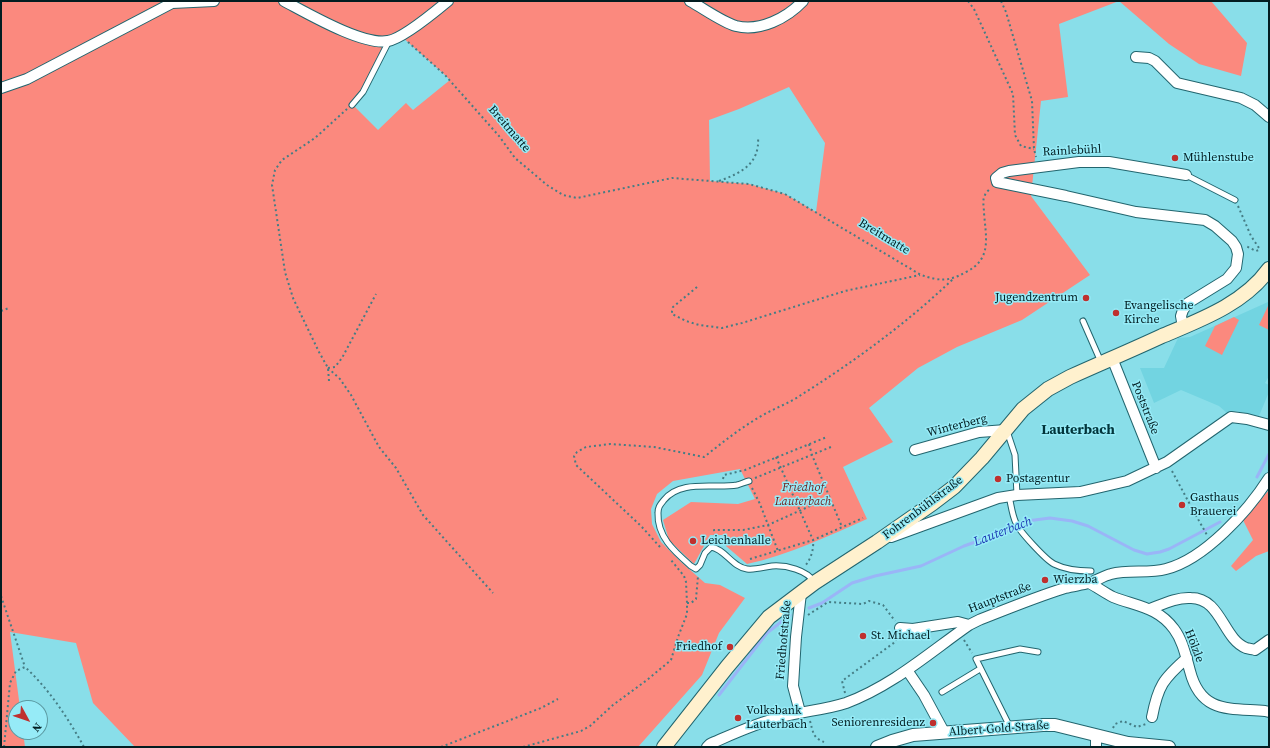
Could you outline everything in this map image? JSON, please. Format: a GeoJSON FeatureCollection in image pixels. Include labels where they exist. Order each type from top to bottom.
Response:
{"type":"FeatureCollection","features":[{"type":"Feature","properties":{"kind":"main road","name":"Fohrenbühlstraße"},"geometry":{"type":"LineString","coordinates":[[664,747],[749,639],[769,617],[814,583],[876,542],[954,487],[967,475],[1024,409],[1043,393],[1070,377],[1222,309],[1234,302],[1268,272]]}},
{"type":"Feature","properties":{"kind":"street"},"geometry":{"type":"LineString","coordinates":[[1,88],[27,79],[172,2],[214,1]]}},
{"type":"Feature","properties":{"kind":"street"},"geometry":{"type":"LineString","coordinates":[[284,1],[349,33],[366,40],[379,42],[389,41],[401,36],[434,13],[448,1]]}},
{"type":"Feature","properties":{"kind":"street"},"geometry":{"type":"LineString","coordinates":[[690,1],[736,25],[749,28],[763,26],[778,20],[803,1]]}},
{"type":"Feature","properties":{"kind":"street"},"geometry":{"type":"LineString","coordinates":[[1136,57],[1149,58],[1155,61],[1177,83],[1250,101],[1269,117]]}},
{"type":"Feature","properties":{"kind":"street","name":"Rainlebühl"},"geometry":{"type":"LineString","coordinates":[[1002,183],[997,182],[996,178],[1002,173],[1038,166],[1079,162],[1109,162],[1186,175]]}},
{"type":"Feature","properties":{"kind":"street"},"geometry":{"type":"LineString","coordinates":[[1002,183],[1136,212],[1205,220],[1215,226],[1232,241],[1238,254],[1236,268],[1227,279],[1188,303],[1181,316],[1183,327]]}},
{"type":"Feature","properties":{"kind":"street","name":"Poststraße"},"geometry":{"type":"LineString","coordinates":[[1106,361],[1156,468]]}},
{"type":"Feature","properties":{"kind":"street"},"geometry":{"type":"LineString","coordinates":[[876,542],[984,502],[1013,495],[1080,492],[1127,481],[1167,462],[1231,417],[1247,419],[1269,426]]}},
{"type":"Feature","properties":{"kind":"street","name":"Winterberg"},"geometry":{"type":"LineString","coordinates":[[915,450],[979,432],[1006,430]]}},
{"type":"Feature","properties":{"kind":"street","name":"Hauptstraße"},"geometry":{"type":"LineString","coordinates":[[706,747],[739,732],[778,718],[848,702],[874,690],[907,670],[968,625],[1064,588],[1089,583],[1110,574],[1165,569],[1181,564],[1195,556],[1213,542],[1235,522],[1269,478]]}},
{"type":"Feature","properties":{"kind":"street","name":"Hölzle"},"geometry":{"type":"LineString","coordinates":[[1089,583],[1112,596],[1150,609],[1163,618],[1174,629],[1187,658],[1191,674],[1199,692],[1209,703],[1224,709],[1269,712]]}},
{"type":"Feature","properties":{"kind":"street","name":"Friedhofstraße"},"geometry":{"type":"LineString","coordinates":[[800,712],[793,686],[796,637],[801,593]]}},
{"type":"Feature","properties":{"kind":"street"},"geometry":{"type":"LineString","coordinates":[[1150,609],[1181,598],[1201,599],[1209,605],[1238,642],[1246,648],[1255,650],[1268,644]]}},
{"type":"Feature","properties":{"kind":"street"},"geometry":{"type":"LineString","coordinates":[[900,628],[913,629],[958,622],[968,625]]}},
{"type":"Feature","properties":{"kind":"street"},"geometry":{"type":"LineString","coordinates":[[1152,717],[1157,694],[1162,684],[1173,670],[1187,658]]}},
{"type":"Feature","properties":{"kind":"street"},"geometry":{"type":"LineString","coordinates":[[907,670],[924,695],[944,732]]}},
{"type":"Feature","properties":{"kind":"street","name":"Albert-Gold-Straße"},"geometry":{"type":"LineString","coordinates":[[877,747],[892,740],[913,735],[1043,725],[1055,725],[1096,742],[1110,739],[1128,743],[1169,747]]}},
{"type":"Feature","properties":{"kind":"lane"},"geometry":{"type":"LineString","coordinates":[[352,105],[363,92],[389,41]]}},
{"type":"Feature","properties":{"kind":"lane"},"geometry":{"type":"LineString","coordinates":[[1186,175],[1235,200]]}},
{"type":"Feature","properties":{"kind":"lane"},"geometry":{"type":"LineString","coordinates":[[1082,321],[1106,361]]}},
{"type":"Feature","properties":{"kind":"lane"},"geometry":{"type":"LineString","coordinates":[[1006,430],[1016,455],[1013,495],[1015,522],[1019,529],[1048,560],[1054,564],[1082,571],[1091,571]]}},
{"type":"Feature","properties":{"kind":"lane"},"geometry":{"type":"LineString","coordinates":[[749,481],[739,485],[707,485],[675,490],[658,507],[658,520],[664,539],[676,553],[696,569],[700,565],[705,553],[711,547],[716,548],[738,565],[747,569],[773,566],[792,568],[812,578],[814,583]]}},
{"type":"Feature","properties":{"kind":"lane"},"geometry":{"type":"LineString","coordinates":[[1010,728],[976,659],[1020,649],[1038,652]]}},
{"type":"Feature","properties":{"kind":"lane"},"geometry":{"type":"LineString","coordinates":[[942,692],[980,668]]}},
{"type":"Feature","properties":{"kind":"path"},"geometry":{"type":"LineString","coordinates":[[968,1],[974,9],[1013,94],[1015,135],[1021,146],[1034,148],[1032,101],[1006,12],[1000,1]]}},
{"type":"Feature","properties":{"kind":"path","name":"Breitmatte"},"geometry":{"type":"LineString","coordinates":[[401,36],[445,74],[499,136],[515,158],[547,185],[563,195],[577,198],[672,178],[748,184],[785,194],[922,274],[936,279],[953,279]]}},
{"type":"Feature","properties":{"kind":"path"},"geometry":{"type":"LineString","coordinates":[[352,105],[315,138],[282,160],[275,170],[272,185],[285,272],[293,298],[328,368],[340,379],[351,395],[379,447],[396,468],[423,515],[493,593]]}},
{"type":"Feature","properties":{"kind":"path"},"geometry":{"type":"LineString","coordinates":[[717,182],[739,171],[754,160],[758,152],[758,137]]}},
{"type":"Feature","properties":{"kind":"path"},"geometry":{"type":"LineString","coordinates":[[660,547],[641,526],[576,465],[574,456],[577,452],[586,447],[610,444],[654,447],[704,457],[733,434],[759,417],[800,396],[833,374],[905,322],[953,279],[970,270],[980,261],[987,246],[983,204],[985,194],[992,187],[1002,183]]}},
{"type":"Feature","properties":{"kind":"path"},"geometry":{"type":"LineString","coordinates":[[1232,241],[1256,251],[1259,250],[1235,200]]}},
{"type":"Feature","properties":{"kind":"path"},"geometry":{"type":"LineString","coordinates":[[697,287],[673,308],[672,314],[686,322],[722,328],[845,291],[922,274]]}},
{"type":"Feature","properties":{"kind":"path"},"geometry":{"type":"LineString","coordinates":[[328,368],[334,367],[342,358],[376,294]]}},
{"type":"Feature","properties":{"kind":"path"},"geometry":{"type":"LineString","coordinates":[[1,311],[9,308]]}},
{"type":"Feature","properties":{"kind":"path"},"geometry":{"type":"LineString","coordinates":[[328,368],[329,381]]}},
{"type":"Feature","properties":{"kind":"path"},"geometry":{"type":"LineString","coordinates":[[722,486],[724,475],[745,470],[827,437]]}},
{"type":"Feature","properties":{"kind":"path"},"geometry":{"type":"LineString","coordinates":[[809,444],[842,528]]}},
{"type":"Feature","properties":{"kind":"path"},"geometry":{"type":"LineString","coordinates":[[778,551],[760,504],[749,481],[831,447]]}},
{"type":"Feature","properties":{"kind":"path"},"geometry":{"type":"LineString","coordinates":[[776,457],[813,540],[812,554],[808,563],[801,572]]}},
{"type":"Feature","properties":{"kind":"path"},"geometry":{"type":"LineString","coordinates":[[1167,462],[1206,534]]}},
{"type":"Feature","properties":{"kind":"path"},"geometry":{"type":"LineString","coordinates":[[716,548],[714,530],[743,530],[768,525],[830,497]]}},
{"type":"Feature","properties":{"kind":"path"},"geometry":{"type":"LineString","coordinates":[[750,559],[813,540],[863,518]]}},
{"type":"Feature","properties":{"kind":"path"},"geometry":{"type":"LineString","coordinates":[[523,747],[582,731],[590,726],[613,705],[663,668],[671,660],[687,614],[688,603],[684,576],[670,558]]}},
{"type":"Feature","properties":{"kind":"path"},"geometry":{"type":"LineString","coordinates":[[688,603],[691,603],[696,599],[698,575]]}},
{"type":"Feature","properties":{"kind":"path"},"geometry":{"type":"LineString","coordinates":[[1,596],[25,668],[36,677],[54,701],[71,724],[84,747]]}},
{"type":"Feature","properties":{"kind":"path"},"geometry":{"type":"LineString","coordinates":[[810,614],[828,602],[863,604],[869,602],[883,606],[893,618]]}},
{"type":"Feature","properties":{"kind":"path"},"geometry":{"type":"LineString","coordinates":[[848,702],[842,681],[895,642],[900,628]]}},
{"type":"Feature","properties":{"kind":"path"},"geometry":{"type":"LineString","coordinates":[[959,631],[976,659]]}},
{"type":"Feature","properties":{"kind":"path"},"geometry":{"type":"LineString","coordinates":[[4,747],[10,683],[16,671],[25,668]]}},
{"type":"Feature","properties":{"kind":"path"},"geometry":{"type":"LineString","coordinates":[[441,747],[541,708],[558,699]]}},
{"type":"Feature","properties":{"kind":"path"},"geometry":{"type":"LineString","coordinates":[[800,712],[810,720],[815,737],[824,742]]}},
{"type":"Feature","properties":{"kind":"path"},"geometry":{"type":"LineString","coordinates":[[1110,739],[1115,724],[1123,721],[1137,727],[1149,722],[1152,717]]}},
{"type":"Feature","properties":{"kind":"shaded area"},"geometry":{"type":"Polygon","coordinates":[[[1268,302],[1269,376],[1265,383],[1269,385],[1269,392],[1259,416],[1236,411],[1227,413],[1219,406],[1181,390],[1154,403],[1140,368],[1164,368],[1178,338],[1190,337],[1268,302]]]}},
{"type":"Feature","properties":{"kind":"green space","name":"Friedhof Lauterbach"},"geometry":{"type":"Polygon","coordinates":[[[1,1],[1119,1],[1059,24],[1068,97],[1041,101],[1031,196],[1090,275],[1022,320],[957,347],[918,368],[869,408],[893,442],[843,467],[867,519],[778,556],[747,564],[726,546],[722,535],[710,535],[694,564],[669,540],[663,520],[691,502],[738,504],[755,499],[740,469],[673,481],[657,494],[651,509],[652,524],[661,542],[705,583],[720,585],[745,598],[719,633],[702,675],[638,747],[135,747],[93,703],[76,643],[10,632],[19,700],[8,700],[8,740],[24,740],[25,747],[1,747],[1,1]],[[401,36],[389,41],[376,67],[353,105],[378,130],[406,103],[413,110],[450,80],[401,36]],[[789,87],[739,109],[709,120],[710,181],[749,184],[785,194],[816,212],[825,143],[789,87]]]}},
{"type":"Feature","properties":{"kind":"green space"},"geometry":{"type":"Polygon","coordinates":[[[1119,1],[1211,1],[1247,43],[1241,76],[1199,64],[1169,44],[1119,1]]]}},
{"type":"Feature","properties":{"kind":"green space"},"geometry":{"type":"Polygon","coordinates":[[[1268,306],[1269,307],[1269,330],[1259,325],[1268,306]]]}},
{"type":"Feature","properties":{"kind":"green space"},"geometry":{"type":"Polygon","coordinates":[[[1234,317],[1239,320],[1222,355],[1205,346],[1215,326],[1234,317]]]}},
{"type":"Feature","properties":{"kind":"green space"},"geometry":{"type":"Polygon","coordinates":[[[1269,490],[1269,551],[1256,556],[1236,571],[1231,566],[1253,540],[1243,520],[1269,490]]]}},
{"type":"Feature","properties":{"kind":"waterway","name":"Lauterbach"},"geometry":{"type":"LineString","coordinates":[[1257,477],[1269,454]]}},
{"type":"Feature","properties":{"kind":"waterway","name":"Lauterbach"},"geometry":{"type":"LineString","coordinates":[[809,608],[822,603],[852,583],[875,576],[921,566],[964,546],[1009,530],[1027,521],[1050,518],[1072,521],[1088,526],[1134,550],[1147,554],[1169,549],[1220,522]]}},
{"type":"Feature","properties":{"kind":"waterway","name":"Lauterbach"},"geometry":{"type":"LineString","coordinates":[[719,695],[767,633],[790,615]]}},
{"type":"Feature","properties":{"kind":"place","name":"Mühlenstube"},"geometry":{"type":"Point","coordinates":[1175,158]}},
{"type":"Feature","properties":{"kind":"place","name":"Jugendzentrum"},"geometry":{"type":"Point","coordinates":[1086,298]}},
{"type":"Feature","properties":{"kind":"place","name":"Evangelische Kirche"},"geometry":{"type":"Point","coordinates":[1116,313]}},
{"type":"Feature","properties":{"kind":"place","name":"Postagentur"},"geometry":{"type":"Point","coordinates":[998,479]}},
{"type":"Feature","properties":{"kind":"place","name":"Gasthaus Brauerei"},"geometry":{"type":"Point","coordinates":[1182,505]}},
{"type":"Feature","properties":{"kind":"place","name":"Leichenhalle"},"geometry":{"type":"Point","coordinates":[693,541]}},
{"type":"Feature","properties":{"kind":"place","name":"Wierzba"},"geometry":{"type":"Point","coordinates":[1045,580]}},
{"type":"Feature","properties":{"kind":"place","name":"St. Michael"},"geometry":{"type":"Point","coordinates":[863,636]}},
{"type":"Feature","properties":{"kind":"place","name":"Friedhof"},"geometry":{"type":"Point","coordinates":[730,647]}},
{"type":"Feature","properties":{"kind":"place","name":"Volksbank Lauterbach"},"geometry":{"type":"Point","coordinates":[738,718]}},
{"type":"Feature","properties":{"kind":"place","name":"Seniorenresidenz"},"geometry":{"type":"Point","coordinates":[933,723]}},
{"type":"Feature","properties":{"kind":"district","name":"Lauterbach"},"geometry":{"type":"Point","coordinates":[1078,430]}}]}
